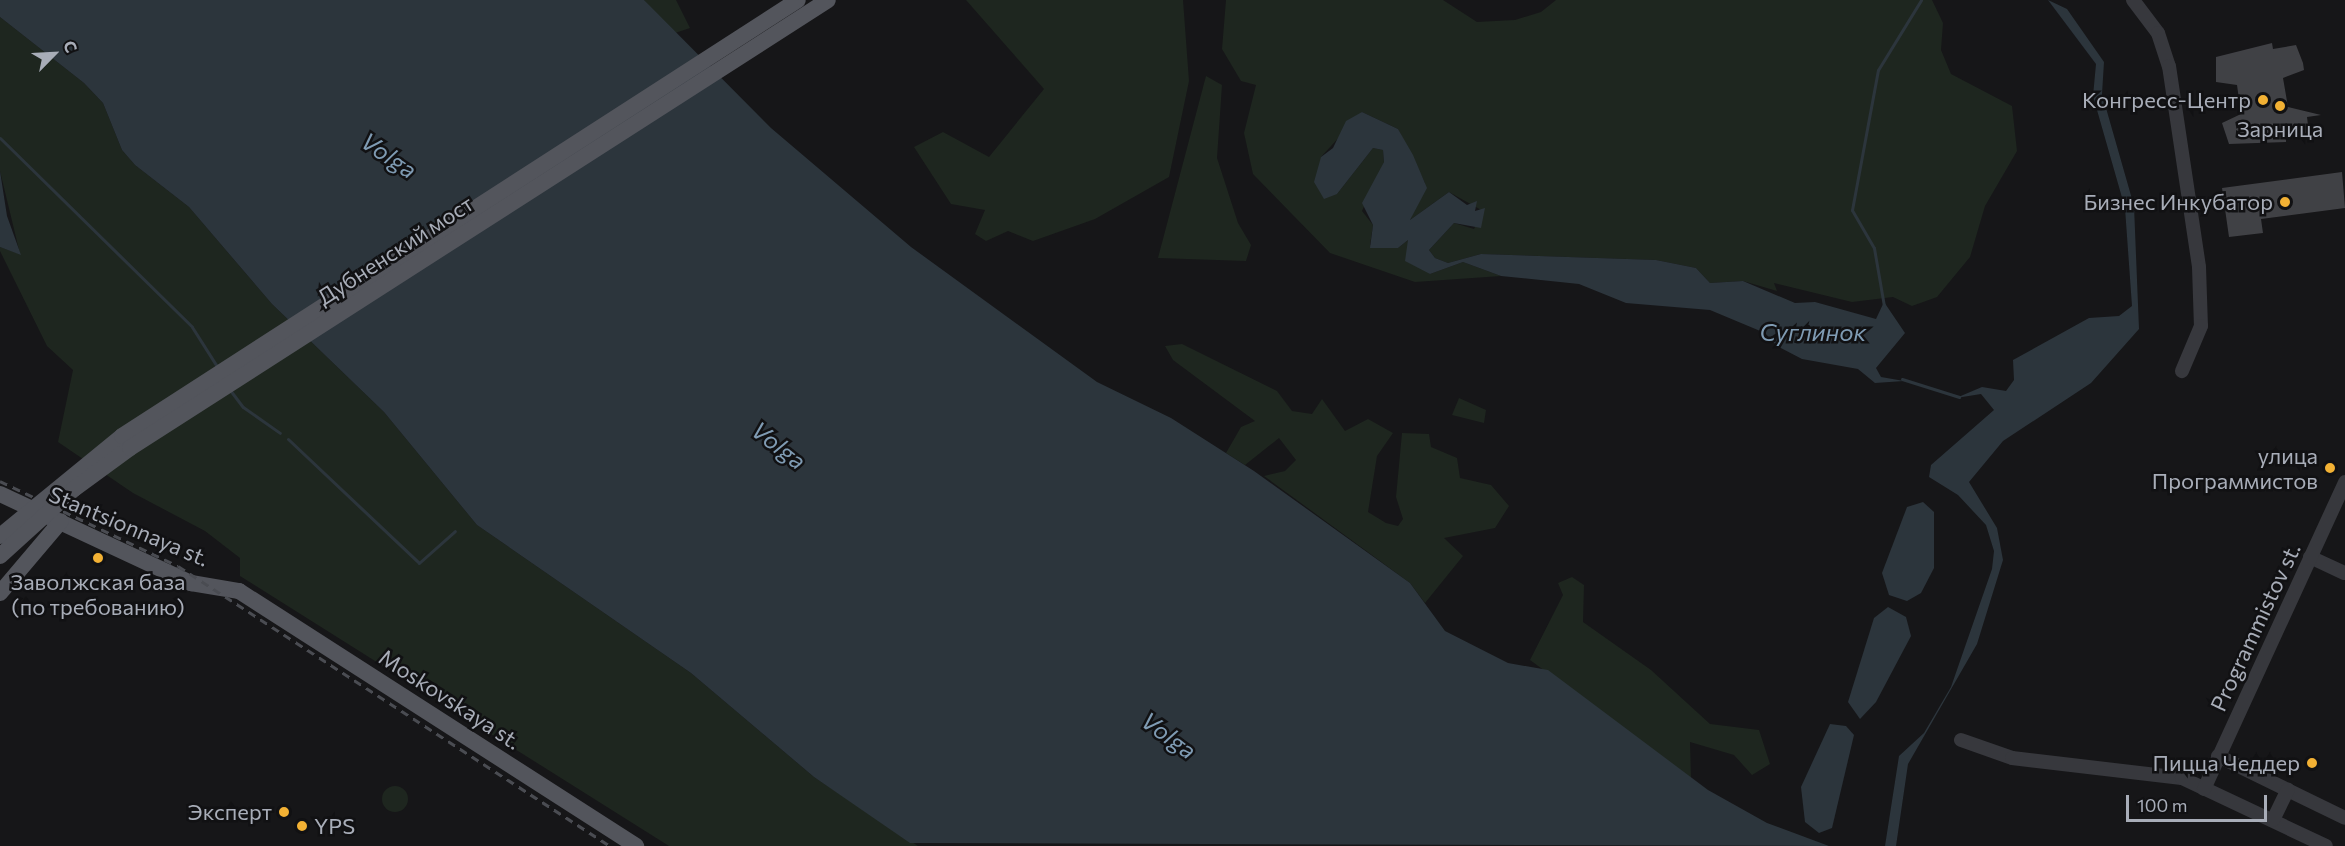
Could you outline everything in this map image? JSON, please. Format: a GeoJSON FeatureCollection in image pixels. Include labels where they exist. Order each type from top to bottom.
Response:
{"type":"FeatureCollection","features":[{"type":"Feature","properties":{"kind":"main road","name":"Дубненский мост"},"geometry":{"type":"LineString","coordinates":[[0,536],[122,436],[798,0]]}},
{"type":"Feature","properties":{"kind":"main road","name":"Дубненский мост"},"geometry":{"type":"LineString","coordinates":[[0,556],[74,489],[130,448],[828,0]]}},
{"type":"Feature","properties":{"kind":"main road","name":"Stantsionnaya st."},"geometry":{"type":"LineString","coordinates":[[1,496],[61,521],[191,583],[239,591]]}},
{"type":"Feature","properties":{"kind":"main road"},"geometry":{"type":"LineString","coordinates":[[0,594],[61,521]]}},
{"type":"Feature","properties":{"kind":"main road","name":"Moskovskaya st."},"geometry":{"type":"LineString","coordinates":[[239,591],[636,846]]}},
{"type":"Feature","properties":{"kind":"street"},"geometry":{"type":"LineString","coordinates":[[2133,0],[2158,33],[2169,66],[2199,267],[2201,326],[2182,371]]}},
{"type":"Feature","properties":{"kind":"street","name":"Programmistov st."},"geometry":{"type":"LineString","coordinates":[[2204,789],[2345,482]]}},
{"type":"Feature","properties":{"kind":"street"},"geometry":{"type":"LineString","coordinates":[[2310,557],[2345,573]]}},
{"type":"Feature","properties":{"kind":"street"},"geometry":{"type":"LineString","coordinates":[[1961,740],[2012,758],[2182,778],[2326,846]]}},
{"type":"Feature","properties":{"kind":"street"},"geometry":{"type":"LineString","coordinates":[[2218,756],[2345,818]]}},
{"type":"Feature","properties":{"kind":"street"},"geometry":{"type":"LineString","coordinates":[[2273,820],[2288,789]]}},
{"type":"Feature","properties":{"kind":"shaded area"},"geometry":{"type":"Polygon","coordinates":[[[644,0],[676,0],[690,28],[672,34],[644,0]]]}},
{"type":"Feature","properties":{"kind":"shaded area"},"geometry":{"type":"Polygon","coordinates":[[[966,0],[1183,0],[1189,81],[1169,177],[1095,219],[1033,241],[1008,231],[986,241],[975,234],[985,210],[951,204],[914,147],[943,132],[989,157],[1044,89],[966,0]]]}},
{"type":"Feature","properties":{"kind":"shaded area"},"geometry":{"type":"Polygon","coordinates":[[[1226,0],[1443,0],[1477,22],[1515,20],[1541,12],[1556,0],[1932,0],[1943,23],[1941,50],[1951,74],[2012,106],[2017,151],[1985,206],[1970,257],[1937,297],[1912,306],[1893,297],[1852,302],[1774,283],[1777,291],[1743,281],[1710,283],[1696,268],[1656,260],[1481,254],[1448,263],[1435,258],[1429,250],[1454,223],[1474,229],[1483,211],[1449,192],[1410,220],[1425,183],[1398,129],[1362,112],[1321,157],[1337,194],[1373,148],[1383,150],[1384,162],[1362,211],[1373,225],[1370,245],[1398,248],[1408,240],[1408,251],[1430,274],[1463,262],[1501,276],[1415,282],[1330,253],[1253,174],[1244,133],[1256,85],[1241,81],[1222,49],[1226,0]]]}},
{"type":"Feature","properties":{"kind":"shaded area"},"geometry":{"type":"Polygon","coordinates":[[[0,17],[84,83],[103,103],[122,150],[135,165],[189,207],[272,304],[384,412],[477,525],[691,673],[814,777],[918,846],[669,846],[240,576],[240,558],[205,531],[133,493],[58,442],[73,370],[47,346],[0,251],[0,247],[20,254],[0,171],[0,17]]]}},
{"type":"Feature","properties":{"kind":"shaded area"},"geometry":{"type":"Polygon","coordinates":[[[1206,76],[1222,85],[1217,158],[1238,223],[1251,245],[1246,261],[1158,258],[1206,76]]]}},
{"type":"Feature","properties":{"kind":"shaded area"},"geometry":{"type":"Polygon","coordinates":[[[1182,344],[1277,391],[1292,411],[1312,414],[1322,399],[1345,431],[1368,419],[1393,433],[1377,456],[1368,512],[1386,523],[1398,526],[1403,519],[1396,497],[1402,433],[1429,434],[1431,447],[1457,458],[1460,478],[1491,485],[1509,506],[1495,528],[1444,538],[1463,556],[1425,603],[1410,583],[1264,476],[1285,471],[1296,460],[1279,438],[1245,465],[1226,453],[1241,427],[1255,421],[1173,360],[1165,346],[1182,344]]]}},
{"type":"Feature","properties":{"kind":"shaded area"},"geometry":{"type":"Polygon","coordinates":[[[1459,398],[1486,410],[1484,423],[1452,415],[1459,398]]]}},
{"type":"Feature","properties":{"kind":"shaded area"},"geometry":{"type":"Polygon","coordinates":[[[1572,577],[1584,585],[1583,622],[1651,670],[1710,724],[1759,730],[1770,764],[1752,775],[1734,755],[1690,742],[1691,778],[1530,660],[1563,595],[1558,583],[1572,577]]]}},
{"type":"Feature","properties":{"kind":"shaded area"},"geometry":{"type":"Polygon","coordinates":[[[395,786],[404,790],[408,799],[404,808],[395,812],[386,808],[382,799],[386,790],[395,786]]]}},
{"type":"Feature","properties":{"kind":"water","name":"Volga"},"geometry":{"type":"Polygon","coordinates":[[[0,0],[644,0],[771,128],[911,247],[1097,382],[1171,418],[1254,471],[1410,583],[1445,631],[1508,663],[1548,670],[1708,790],[1767,823],[1829,846],[910,843],[814,777],[691,673],[477,525],[384,412],[272,304],[189,207],[135,165],[122,150],[103,103],[84,83],[0,17],[0,0]]]}},
{"type":"Feature","properties":{"kind":"water"},"geometry":{"type":"Polygon","coordinates":[[[2048,0],[2067,9],[2104,62],[2102,94],[2134,206],[2139,329],[2091,383],[2003,441],[1969,482],[1997,528],[2003,560],[1977,644],[1908,764],[1896,846],[1885,846],[1899,756],[1924,733],[1951,687],[1992,569],[1994,551],[1986,525],[1958,495],[1929,477],[1931,465],[1994,410],[1981,394],[1956,398],[1982,387],[2006,391],[2014,380],[2013,360],[2089,318],[2119,316],[2132,306],[2125,208],[2093,96],[2096,64],[2048,0]]]}},
{"type":"Feature","properties":{"kind":"water","name":"Суглинок"},"geometry":{"type":"Polygon","coordinates":[[[1362,112],[1398,129],[1413,155],[1427,188],[1410,220],[1449,192],[1467,205],[1477,201],[1475,211],[1485,208],[1481,228],[1454,223],[1429,250],[1435,258],[1448,263],[1481,254],[1656,260],[1696,268],[1710,283],[1743,281],[1795,303],[1815,302],[1876,319],[1884,302],[1905,333],[1876,368],[1881,377],[1904,381],[1875,383],[1858,369],[1802,359],[1777,346],[1765,333],[1710,310],[1626,303],[1579,284],[1501,276],[1463,262],[1430,274],[1405,261],[1408,240],[1398,248],[1370,248],[1373,225],[1362,203],[1384,162],[1383,150],[1373,148],[1337,194],[1324,199],[1314,182],[1321,157],[1333,148],[1346,121],[1362,112]]]}},
{"type":"Feature","properties":{"kind":"water"},"geometry":{"type":"Polygon","coordinates":[[[0,171],[7,216],[21,255],[0,247],[0,171]]]}},
{"type":"Feature","properties":{"kind":"water"},"geometry":{"type":"Polygon","coordinates":[[[1923,502],[1934,512],[1934,568],[1921,593],[1907,601],[1889,595],[1882,573],[1907,507],[1923,502]]]}},
{"type":"Feature","properties":{"kind":"water"},"geometry":{"type":"Polygon","coordinates":[[[1888,607],[1906,617],[1911,636],[1876,702],[1860,719],[1848,702],[1874,618],[1888,607]]]}},
{"type":"Feature","properties":{"kind":"water"},"geometry":{"type":"Polygon","coordinates":[[[1830,724],[1846,726],[1854,735],[1832,828],[1819,833],[1805,822],[1801,787],[1830,724]]]}},
{"type":"Feature","properties":{"kind":"building","name":"Конгресс-Центр"},"geometry":{"type":"Polygon","coordinates":[[[2272,43],[2273,49],[2296,45],[2303,63],[2304,70],[2283,78],[2288,107],[2321,115],[2307,117],[2309,133],[2286,136],[2286,142],[2229,144],[2222,123],[2241,114],[2237,85],[2216,82],[2216,57],[2272,43]]]}},
{"type":"Feature","properties":{"kind":"building","name":"Бизнес Инкубатор"},"geometry":{"type":"Polygon","coordinates":[[[2342,172],[2345,208],[2261,219],[2263,233],[2229,237],[2222,188],[2342,172]]]}},
{"type":"Feature","properties":{"kind":"waterway"},"geometry":{"type":"LineString","coordinates":[[1884,306],[1874,248],[1852,210],[1878,70],[1921,0]]}},
{"type":"Feature","properties":{"kind":"waterway"},"geometry":{"type":"LineString","coordinates":[[0,138],[192,327],[218,368]]}},
{"type":"Feature","properties":{"kind":"waterway"},"geometry":{"type":"LineString","coordinates":[[1902,379],[1959,397]]}},
{"type":"Feature","properties":{"kind":"waterway"},"geometry":{"type":"LineString","coordinates":[[230,390],[243,407],[280,433]]}},
{"type":"Feature","properties":{"kind":"waterway"},"geometry":{"type":"LineString","coordinates":[[288,439],[419,563],[455,531]]}},
{"type":"Feature","properties":{"kind":"railway"},"geometry":{"type":"LineString","coordinates":[[0,481],[178,566],[610,846]]}},
{"type":"Feature","properties":{"kind":"place","name":"Конгресс-Центр"},"geometry":{"type":"Point","coordinates":[2263,100]}},
{"type":"Feature","properties":{"kind":"place","name":"Зарница"},"geometry":{"type":"Point","coordinates":[2280,106]}},
{"type":"Feature","properties":{"kind":"place","name":"Бизнес Инкубатор"},"geometry":{"type":"Point","coordinates":[2285,202]}},
{"type":"Feature","properties":{"kind":"place","name":"улица Программистов"},"geometry":{"type":"Point","coordinates":[2330,468]}},
{"type":"Feature","properties":{"kind":"place","name":"Заволжская база (по требованию)"},"geometry":{"type":"Point","coordinates":[98,558]}},
{"type":"Feature","properties":{"kind":"place","name":"Пицца Чеддер"},"geometry":{"type":"Point","coordinates":[2312,763]}},
{"type":"Feature","properties":{"kind":"place","name":"Эксперт"},"geometry":{"type":"Point","coordinates":[284,812]}},
{"type":"Feature","properties":{"kind":"place","name":"YPS"},"geometry":{"type":"Point","coordinates":[302,826]}}]}
